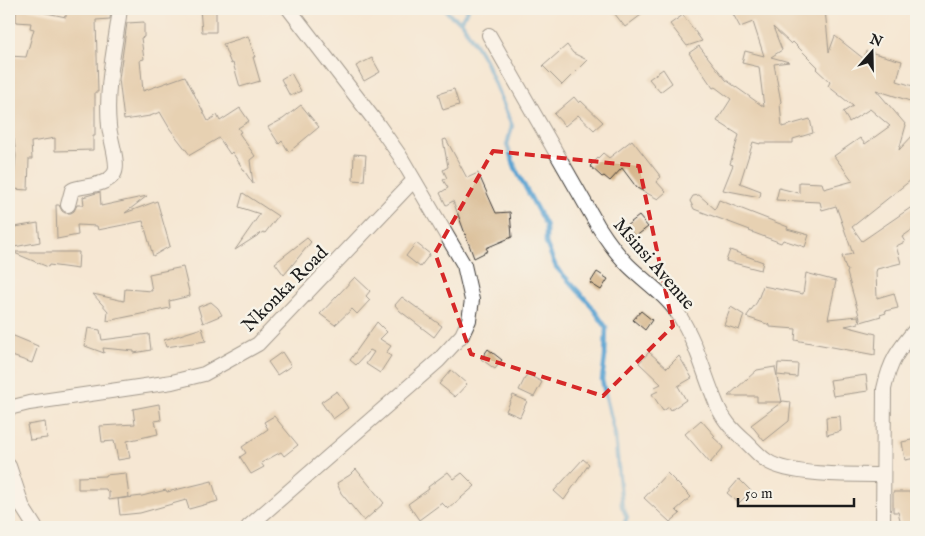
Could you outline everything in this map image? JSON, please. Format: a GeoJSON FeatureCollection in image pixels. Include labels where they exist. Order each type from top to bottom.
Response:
{"type":"FeatureCollection","features":[{"type":"Feature","properties":{"kind":"street"},"geometry":{"type":"LineString","coordinates":[[68,205],[72,190],[94,185],[115,173],[116,159],[110,134],[107,101],[120,9]]}},
{"type":"Feature","properties":{"kind":"street"},"geometry":{"type":"LineString","coordinates":[[248,527],[438,361],[462,335],[469,320],[472,300],[464,265],[400,156],[289,9]]}},
{"type":"Feature","properties":{"kind":"street","name":"Msinsi Avenue"},"geometry":{"type":"LineString","coordinates":[[489,35],[611,247],[667,301],[685,325],[696,346],[717,407],[726,422],[767,461],[776,465],[810,472],[882,475]]}},
{"type":"Feature","properties":{"kind":"street","name":"Nkonka Road"},"geometry":{"type":"LineString","coordinates":[[9,408],[28,402],[190,378],[204,374],[251,349],[271,332],[414,180]]}},
{"type":"Feature","properties":{"kind":"street"},"geometry":{"type":"LineString","coordinates":[[883,527],[884,389],[889,369],[896,355],[916,329]]}},
{"type":"Feature","properties":{"kind":"street"},"geometry":{"type":"LineString","coordinates":[[9,466],[23,508],[35,527]]}},
{"type":"Feature","properties":{"kind":"highlighted area"},"geometry":{"type":"Polygon","coordinates":[[[493,151],[639,166],[673,326],[603,396],[471,354],[435,253],[493,151]]]}},
{"type":"Feature","properties":{"kind":"building"},"geometry":{"type":"Polygon","coordinates":[[[16,9],[27,9],[66,17],[66,9],[111,9],[110,19],[96,20],[98,92],[95,92],[95,136],[93,136],[93,150],[55,151],[55,138],[31,142],[32,159],[29,159],[28,190],[13,189],[16,156],[14,139],[12,139],[12,117],[9,116],[9,56],[26,57],[34,29],[30,28],[31,23],[16,22],[16,9]]]}},
{"type":"Feature","properties":{"kind":"building"},"geometry":{"type":"Polygon","coordinates":[[[200,9],[216,9],[216,32],[202,32],[200,9]]]}},
{"type":"Feature","properties":{"kind":"building"},"geometry":{"type":"Polygon","coordinates":[[[611,9],[649,9],[625,27],[611,9]]]}},
{"type":"Feature","properties":{"kind":"building"},"geometry":{"type":"Polygon","coordinates":[[[732,9],[825,9],[829,52],[835,36],[864,59],[866,51],[902,61],[897,81],[916,87],[913,102],[876,90],[906,125],[899,150],[916,132],[916,176],[852,227],[862,241],[916,204],[916,227],[902,237],[905,242],[896,246],[901,263],[877,269],[876,272],[877,298],[894,293],[898,308],[885,311],[886,313],[881,316],[861,322],[847,273],[848,270],[842,256],[853,254],[836,206],[822,210],[820,202],[776,200],[779,188],[799,193],[799,182],[822,183],[824,189],[853,181],[834,156],[860,138],[865,144],[890,126],[870,109],[849,122],[843,112],[853,106],[828,86],[830,82],[793,42],[791,44],[773,27],[782,50],[771,57],[789,62],[774,64],[781,102],[782,127],[810,119],[813,133],[793,139],[793,143],[760,144],[753,142],[740,183],[761,191],[760,197],[723,190],[733,165],[730,164],[739,135],[717,121],[731,99],[715,87],[713,88],[689,53],[699,46],[726,80],[764,107],[759,67],[742,63],[745,51],[764,56],[753,22],[740,27],[732,9]]]}},
{"type":"Feature","properties":{"kind":"building"},"geometry":{"type":"Polygon","coordinates":[[[683,15],[702,41],[687,46],[670,24],[683,15]]]}},
{"type":"Feature","properties":{"kind":"building"},"geometry":{"type":"Polygon","coordinates":[[[144,22],[144,37],[141,38],[144,59],[140,60],[143,91],[185,76],[208,121],[217,115],[220,121],[240,108],[249,121],[238,128],[241,132],[239,133],[255,156],[250,160],[253,184],[232,152],[230,154],[219,138],[190,155],[170,129],[160,112],[150,116],[124,120],[119,79],[127,23],[144,22]]]}},
{"type":"Feature","properties":{"kind":"building"},"geometry":{"type":"Polygon","coordinates":[[[248,36],[260,81],[240,87],[233,63],[231,64],[223,44],[248,36]]]}},
{"type":"Feature","properties":{"kind":"building"},"geometry":{"type":"Polygon","coordinates":[[[567,45],[573,53],[587,60],[562,85],[543,66],[567,45]]]}},
{"type":"Feature","properties":{"kind":"building"},"geometry":{"type":"Polygon","coordinates":[[[372,58],[380,72],[364,81],[356,66],[372,58]]]}},
{"type":"Feature","properties":{"kind":"building"},"geometry":{"type":"Polygon","coordinates":[[[663,69],[672,83],[660,92],[649,79],[663,69]]]}},
{"type":"Feature","properties":{"kind":"building"},"geometry":{"type":"Polygon","coordinates":[[[291,73],[301,91],[290,96],[281,79],[291,73]]]}},
{"type":"Feature","properties":{"kind":"building"},"geometry":{"type":"Polygon","coordinates":[[[454,89],[459,105],[443,110],[438,94],[454,89]]]}},
{"type":"Feature","properties":{"kind":"building"},"geometry":{"type":"Polygon","coordinates":[[[574,97],[579,103],[581,101],[603,122],[594,130],[578,115],[565,126],[554,114],[574,97]]]}},
{"type":"Feature","properties":{"kind":"building"},"geometry":{"type":"Polygon","coordinates":[[[301,105],[319,127],[289,152],[282,141],[279,144],[268,127],[283,119],[301,105]]]}},
{"type":"Feature","properties":{"kind":"building"},"geometry":{"type":"Polygon","coordinates":[[[446,139],[467,178],[478,173],[496,213],[510,212],[512,237],[486,248],[488,251],[474,258],[453,201],[446,205],[440,193],[448,188],[443,180],[447,178],[443,170],[448,167],[443,140],[446,139]]]}},
{"type":"Feature","properties":{"kind":"building"},"geometry":{"type":"Polygon","coordinates":[[[632,140],[661,177],[656,181],[666,192],[658,199],[637,188],[622,168],[610,181],[604,176],[602,177],[590,166],[603,153],[609,158],[632,140]]]}},
{"type":"Feature","properties":{"kind":"building"},"geometry":{"type":"Polygon","coordinates":[[[354,154],[366,155],[364,181],[353,180],[354,154]]]}},
{"type":"Feature","properties":{"kind":"building"},"geometry":{"type":"Polygon","coordinates":[[[100,192],[101,206],[147,196],[125,213],[157,201],[170,246],[153,256],[143,221],[98,230],[97,226],[77,225],[78,235],[57,239],[56,205],[59,205],[65,213],[71,213],[77,205],[84,205],[83,197],[100,192]]]}},
{"type":"Feature","properties":{"kind":"building"},"geometry":{"type":"Polygon","coordinates":[[[243,193],[278,216],[265,233],[263,232],[235,250],[260,214],[239,207],[243,193]]]}},
{"type":"Feature","properties":{"kind":"building"},"geometry":{"type":"Polygon","coordinates":[[[699,195],[715,209],[719,200],[788,227],[787,229],[809,235],[805,247],[783,240],[781,243],[694,209],[690,201],[693,196],[699,195]]]}},
{"type":"Feature","properties":{"kind":"building"},"geometry":{"type":"Polygon","coordinates":[[[639,216],[648,227],[635,237],[626,226],[639,216]]]}},
{"type":"Feature","properties":{"kind":"building"},"geometry":{"type":"Polygon","coordinates":[[[38,223],[40,242],[9,248],[9,228],[38,223]]]}},
{"type":"Feature","properties":{"kind":"building"},"geometry":{"type":"Polygon","coordinates":[[[307,238],[311,242],[284,275],[275,263],[307,238]]]}},
{"type":"Feature","properties":{"kind":"building"},"geometry":{"type":"Polygon","coordinates":[[[416,243],[430,254],[420,267],[406,256],[416,243]]]}},
{"type":"Feature","properties":{"kind":"building"},"geometry":{"type":"Polygon","coordinates":[[[730,250],[763,262],[761,270],[726,261],[730,250]]]}},
{"type":"Feature","properties":{"kind":"building"},"geometry":{"type":"Polygon","coordinates":[[[12,252],[79,252],[78,269],[49,265],[48,267],[12,252]]]}},
{"type":"Feature","properties":{"kind":"building"},"geometry":{"type":"Polygon","coordinates":[[[183,267],[190,296],[169,301],[170,308],[107,321],[108,311],[93,294],[124,301],[125,289],[152,291],[149,274],[183,267]]]}},
{"type":"Feature","properties":{"kind":"building"},"geometry":{"type":"Polygon","coordinates":[[[597,272],[608,279],[601,290],[590,283],[597,272]]]}},
{"type":"Feature","properties":{"kind":"building"},"geometry":{"type":"Polygon","coordinates":[[[806,273],[836,281],[828,319],[858,316],[859,323],[845,326],[876,334],[875,355],[795,340],[796,329],[770,327],[770,325],[746,317],[757,302],[763,286],[803,294],[806,273]]]}},
{"type":"Feature","properties":{"kind":"building"},"geometry":{"type":"Polygon","coordinates":[[[355,277],[370,291],[366,296],[370,300],[357,314],[352,309],[335,325],[320,314],[355,277]]]}},
{"type":"Feature","properties":{"kind":"building"},"geometry":{"type":"Polygon","coordinates":[[[402,297],[442,326],[434,337],[395,305],[402,297]]]}},
{"type":"Feature","properties":{"kind":"building"},"geometry":{"type":"Polygon","coordinates":[[[211,302],[222,315],[203,323],[198,307],[211,302]]]}},
{"type":"Feature","properties":{"kind":"building"},"geometry":{"type":"Polygon","coordinates":[[[731,307],[744,315],[739,330],[724,325],[731,307]]]}},
{"type":"Feature","properties":{"kind":"building"},"geometry":{"type":"Polygon","coordinates":[[[641,311],[652,320],[645,330],[633,320],[641,311]]]}},
{"type":"Feature","properties":{"kind":"building"},"geometry":{"type":"Polygon","coordinates":[[[377,322],[387,332],[380,339],[391,346],[386,353],[391,356],[380,373],[366,364],[374,352],[370,350],[356,365],[350,360],[377,322]]]}},
{"type":"Feature","properties":{"kind":"building"},"geometry":{"type":"Polygon","coordinates":[[[88,328],[100,330],[102,340],[149,334],[151,350],[134,353],[134,351],[103,348],[104,353],[85,346],[88,328]]]}},
{"type":"Feature","properties":{"kind":"building"},"geometry":{"type":"Polygon","coordinates":[[[202,328],[206,341],[166,347],[164,340],[202,328]]]}},
{"type":"Feature","properties":{"kind":"building"},"geometry":{"type":"Polygon","coordinates":[[[9,334],[38,346],[32,363],[9,355],[9,334]]]}},
{"type":"Feature","properties":{"kind":"building"},"geometry":{"type":"Polygon","coordinates":[[[488,349],[502,360],[495,369],[481,359],[488,349]]]}},
{"type":"Feature","properties":{"kind":"building"},"geometry":{"type":"Polygon","coordinates":[[[282,352],[291,366],[277,375],[268,362],[282,352]]]}},
{"type":"Feature","properties":{"kind":"building"},"geometry":{"type":"Polygon","coordinates":[[[649,352],[667,368],[679,356],[692,378],[678,386],[686,400],[671,410],[669,407],[663,411],[652,394],[658,391],[655,387],[661,384],[639,363],[649,352]]]}},
{"type":"Feature","properties":{"kind":"building"},"geometry":{"type":"Polygon","coordinates":[[[778,363],[798,364],[797,377],[777,375],[778,363]]]}},
{"type":"Feature","properties":{"kind":"building"},"geometry":{"type":"Polygon","coordinates":[[[775,367],[782,402],[757,402],[757,396],[728,396],[757,370],[775,367]]]}},
{"type":"Feature","properties":{"kind":"building"},"geometry":{"type":"Polygon","coordinates":[[[451,370],[467,384],[455,397],[439,384],[451,370]]]}},
{"type":"Feature","properties":{"kind":"building"},"geometry":{"type":"Polygon","coordinates":[[[527,374],[542,382],[534,397],[519,390],[527,374]]]}},
{"type":"Feature","properties":{"kind":"building"},"geometry":{"type":"Polygon","coordinates":[[[866,375],[868,391],[833,396],[830,380],[866,375]]]}},
{"type":"Feature","properties":{"kind":"building"},"geometry":{"type":"Polygon","coordinates":[[[337,391],[348,408],[333,419],[321,402],[337,391]]]}},
{"type":"Feature","properties":{"kind":"building"},"geometry":{"type":"Polygon","coordinates":[[[513,395],[527,401],[520,417],[506,411],[513,395]]]}},
{"type":"Feature","properties":{"kind":"building"},"geometry":{"type":"Polygon","coordinates":[[[783,401],[791,402],[789,421],[764,441],[751,425],[783,401]]]}},
{"type":"Feature","properties":{"kind":"building"},"geometry":{"type":"Polygon","coordinates":[[[159,404],[161,420],[155,421],[158,434],[127,441],[130,458],[118,460],[114,441],[102,442],[100,426],[135,424],[133,409],[159,404]]]}},
{"type":"Feature","properties":{"kind":"building"},"geometry":{"type":"Polygon","coordinates":[[[274,416],[298,445],[284,456],[281,452],[261,463],[264,467],[251,474],[240,457],[246,453],[242,447],[268,429],[264,422],[274,416]]]}},
{"type":"Feature","properties":{"kind":"building"},"geometry":{"type":"Polygon","coordinates":[[[840,416],[841,431],[827,435],[826,417],[840,416]]]}},
{"type":"Feature","properties":{"kind":"building"},"geometry":{"type":"Polygon","coordinates":[[[701,420],[715,436],[713,437],[724,447],[710,463],[685,434],[701,420]]]}},
{"type":"Feature","properties":{"kind":"building"},"geometry":{"type":"Polygon","coordinates":[[[45,422],[47,438],[30,440],[27,425],[45,422]]]}},
{"type":"Feature","properties":{"kind":"building"},"geometry":{"type":"Polygon","coordinates":[[[916,439],[916,458],[905,460],[902,442],[916,439]]]}},
{"type":"Feature","properties":{"kind":"building"},"geometry":{"type":"Polygon","coordinates":[[[583,459],[589,464],[564,500],[554,491],[583,459]]]}},
{"type":"Feature","properties":{"kind":"building"},"geometry":{"type":"Polygon","coordinates":[[[356,469],[384,503],[364,521],[341,493],[337,483],[356,469]]]}},
{"type":"Feature","properties":{"kind":"building"},"geometry":{"type":"Polygon","coordinates":[[[448,472],[454,479],[462,473],[475,486],[448,509],[442,503],[419,520],[408,504],[448,472]]]}},
{"type":"Feature","properties":{"kind":"building"},"geometry":{"type":"Polygon","coordinates":[[[126,473],[129,497],[109,500],[109,492],[106,489],[78,489],[78,477],[126,473]]]}},
{"type":"Feature","properties":{"kind":"building"},"geometry":{"type":"Polygon","coordinates":[[[667,473],[691,497],[676,510],[680,514],[670,522],[644,498],[667,473]]]}},
{"type":"Feature","properties":{"kind":"building"},"geometry":{"type":"Polygon","coordinates":[[[739,479],[751,491],[739,503],[727,493],[739,479]]]}},
{"type":"Feature","properties":{"kind":"building"},"geometry":{"type":"Polygon","coordinates":[[[212,481],[218,501],[189,509],[186,500],[140,513],[120,515],[118,499],[166,490],[167,492],[212,481]]]}},
{"type":"Feature","properties":{"kind":"building"},"geometry":{"type":"Polygon","coordinates":[[[893,492],[916,492],[916,527],[902,527],[898,512],[893,512],[893,492]]]}},
{"type":"Feature","properties":{"kind":"waterway"},"geometry":{"type":"LineString","coordinates":[[445,9],[450,15],[461,21],[485,60],[512,126],[507,145],[516,170],[546,226],[546,243],[556,267],[589,303],[606,327],[602,380],[615,435],[622,506],[627,517],[623,527]]}},
{"type":"Feature","properties":{"kind":"waterway"},"geometry":{"type":"LineString","coordinates":[[461,21],[468,9]]}}]}
